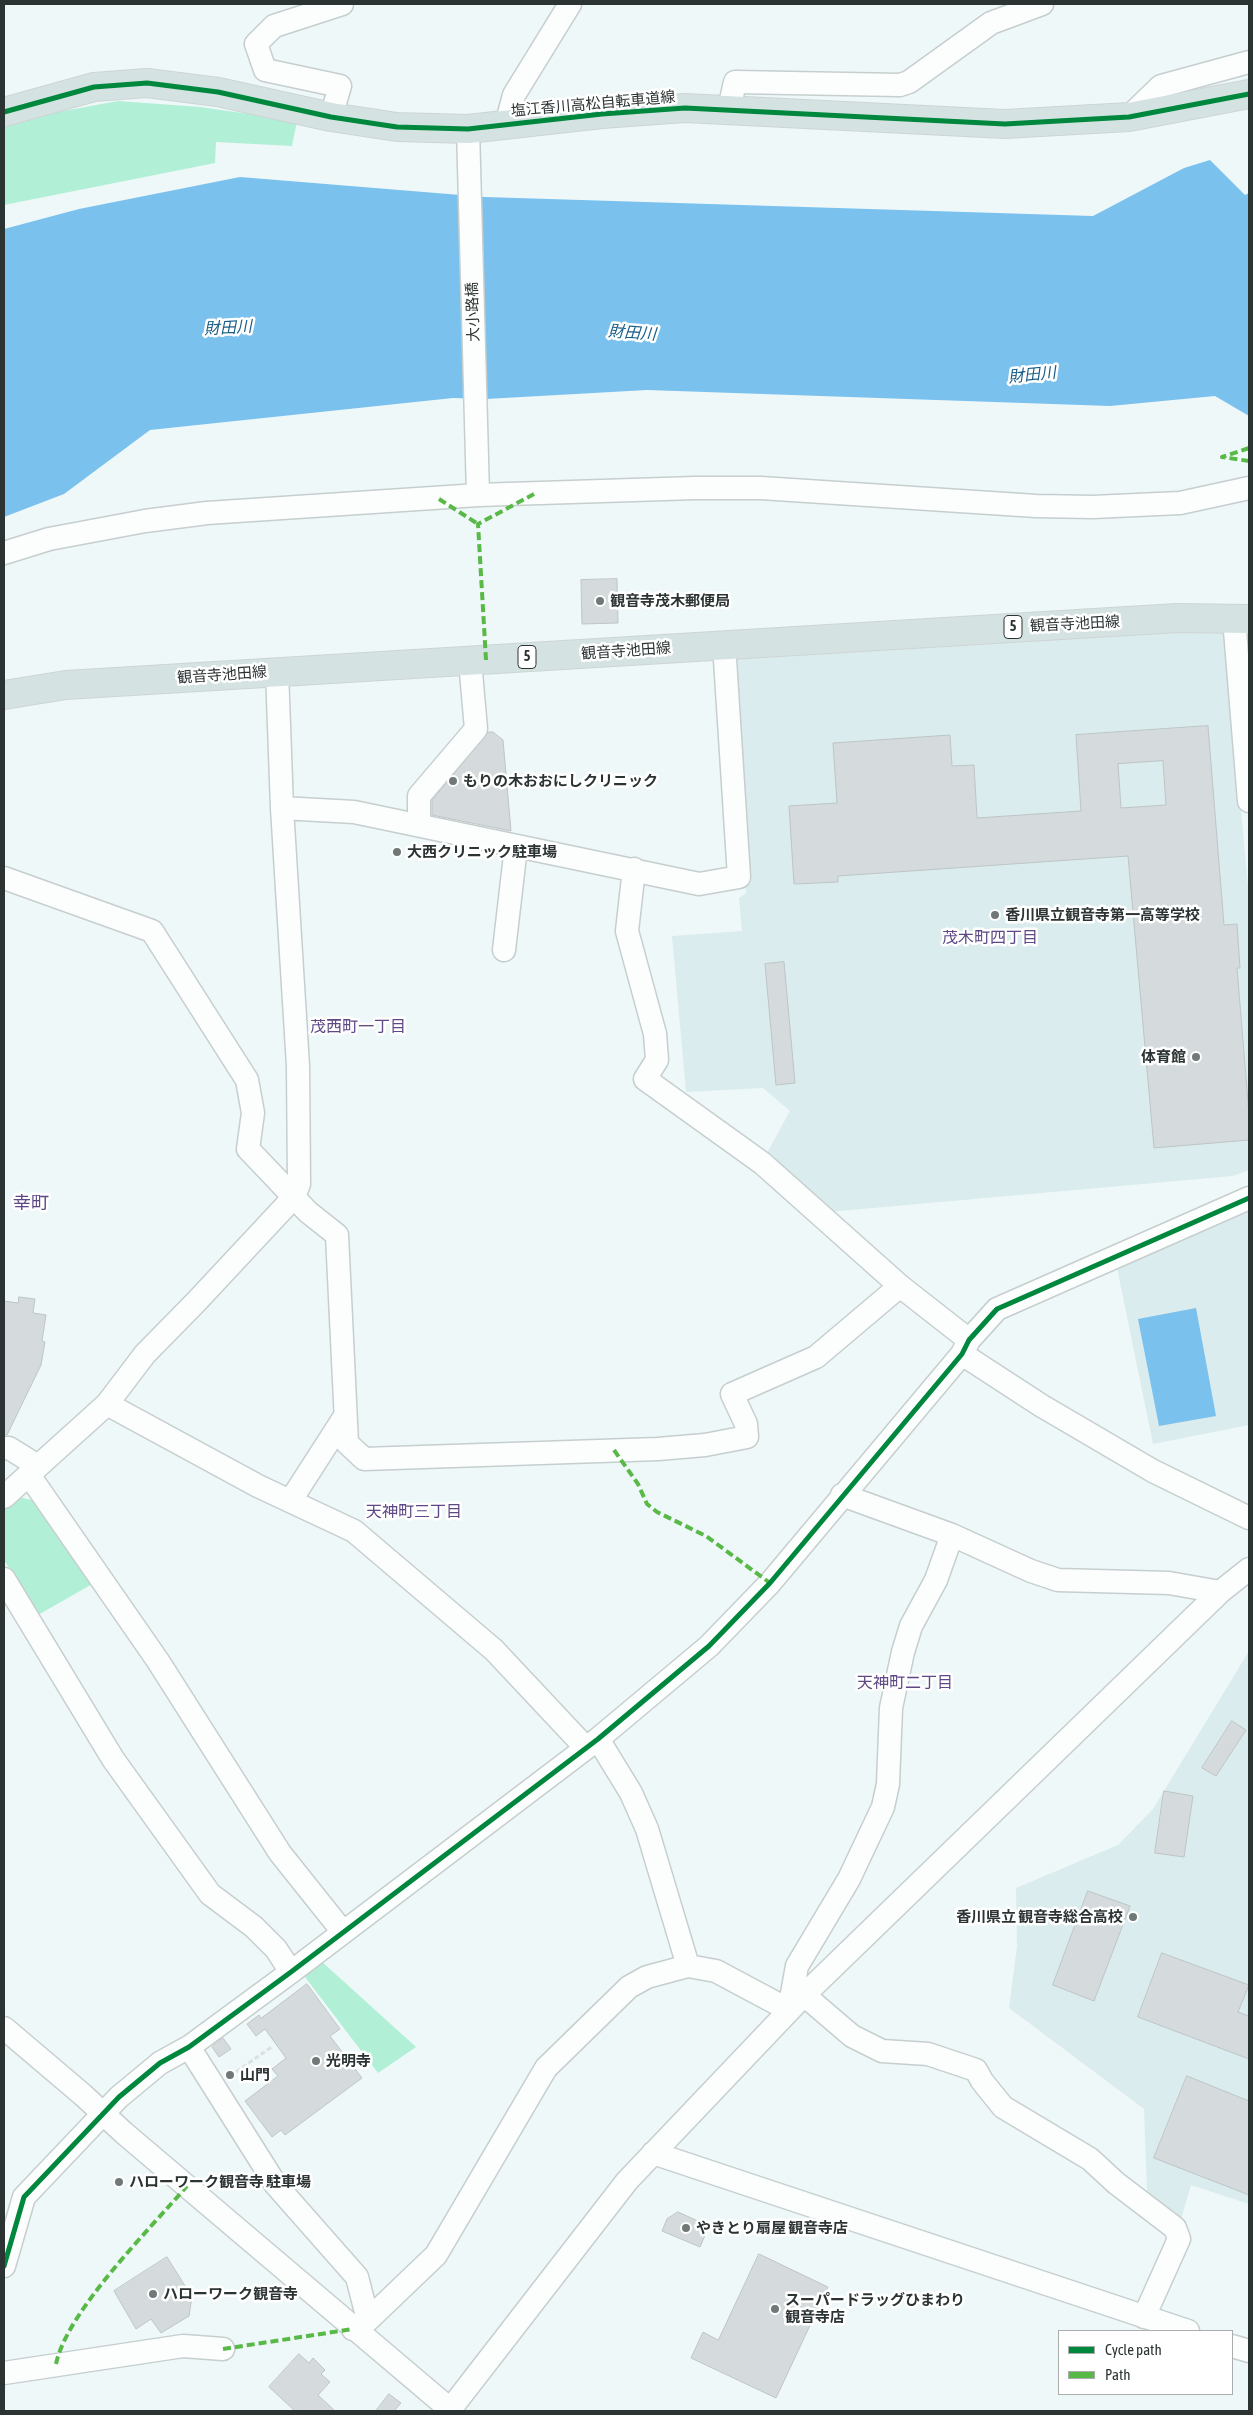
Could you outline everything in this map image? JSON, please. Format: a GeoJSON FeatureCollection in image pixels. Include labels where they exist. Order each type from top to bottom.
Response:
{"type":"FeatureCollection","features":[{"type":"Feature","properties":{"kind":"main road","name":"塩江香川高松自転車道線"},"geometry":{"type":"LineString","coordinates":[[4,112],[94,87],[147,83],[218,92],[331,117],[397,127],[468,129],[676,108],[730,109],[1005,124],[1129,117],[1249,94]]}},
{"type":"Feature","properties":{"kind":"main road","name":"観音寺池田線"},"geometry":{"type":"LineString","coordinates":[[4,695],[66,685],[277,671],[1167,618],[1242,619]]}},
{"type":"Feature","properties":{"kind":"street"},"geometry":{"type":"LineString","coordinates":[[331,117],[340,86],[265,70],[256,44],[274,26],[342,4]]}},
{"type":"Feature","properties":{"kind":"street"},"geometry":{"type":"LineString","coordinates":[[506,125],[514,95],[570,4]]}},
{"type":"Feature","properties":{"kind":"street"},"geometry":{"type":"LineString","coordinates":[[730,109],[735,82],[900,85],[909,82],[991,23],[1035,5]]}},
{"type":"Feature","properties":{"kind":"street"},"geometry":{"type":"LineString","coordinates":[[1129,117],[1161,86],[1249,62]]}},
{"type":"Feature","properties":{"kind":"street"},"geometry":{"type":"LineString","coordinates":[[1188,78],[1171,86],[1172,96],[1194,106]]}},
{"type":"Feature","properties":{"kind":"street","name":"大小路橋"},"geometry":{"type":"LineString","coordinates":[[468,129],[478,495]]}},
{"type":"Feature","properties":{"kind":"street"},"geometry":{"type":"LineString","coordinates":[[4,553],[49,539],[145,521],[207,513],[478,495],[695,488],[761,488],[1026,505],[1093,507],[1180,503],[1249,488]]}},
{"type":"Feature","properties":{"kind":"street"},"geometry":{"type":"LineString","coordinates":[[1242,619],[1249,801]]}},
{"type":"Feature","properties":{"kind":"street"},"geometry":{"type":"LineString","coordinates":[[282,808],[354,812],[419,824],[516,847],[634,869],[698,884],[739,877],[724,644]]}},
{"type":"Feature","properties":{"kind":"street"},"geometry":{"type":"LineString","coordinates":[[419,824],[419,796],[476,729],[470,661]]}},
{"type":"Feature","properties":{"kind":"street"},"geometry":{"type":"LineString","coordinates":[[4,1497],[107,1404],[145,1354],[294,1197],[299,1184],[298,1066],[282,808],[277,671]]}},
{"type":"Feature","properties":{"kind":"street"},"geometry":{"type":"LineString","coordinates":[[504,950],[516,847]]}},
{"type":"Feature","properties":{"kind":"street"},"geometry":{"type":"LineString","coordinates":[[634,869],[627,931],[655,1034],[657,1060],[645,1080],[762,1163],[966,1347],[1042,1406],[1153,1471],[1249,1518]]}},
{"type":"Feature","properties":{"kind":"street"},"geometry":{"type":"LineString","coordinates":[[4,878],[152,931],[247,1080],[253,1113],[248,1149],[294,1197],[337,1236],[347,1443],[364,1459],[658,1449],[705,1445],[747,1437],[746,1424],[732,1394],[816,1357],[900,1286]]}},
{"type":"Feature","properties":{"kind":"street"},"geometry":{"type":"LineString","coordinates":[[4,2266],[7,2239],[24,2197],[104,2114],[144,2076],[160,2063],[189,2047],[290,1972],[592,1743],[708,1646],[770,1583],[997,1309],[1249,1198]]}},
{"type":"Feature","properties":{"kind":"street"},"geometry":{"type":"LineString","coordinates":[[107,1404],[258,1486],[354,1531],[494,1650],[592,1743],[631,1793],[648,1829],[688,1966]]}},
{"type":"Feature","properties":{"kind":"street"},"geometry":{"type":"LineString","coordinates":[[291,1500],[345,1416]]}},
{"type":"Feature","properties":{"kind":"street"},"geometry":{"type":"LineString","coordinates":[[4,1448],[9,1448],[33,1470],[158,1660],[280,1853],[343,1932]]}},
{"type":"Feature","properties":{"kind":"street"},"geometry":{"type":"LineString","coordinates":[[842,1495],[952,1535],[1030,1571],[1058,1580],[1169,1583],[1220,1592]]}},
{"type":"Feature","properties":{"kind":"street"},"geometry":{"type":"LineString","coordinates":[[797,2003],[797,1966],[849,1879],[883,1807],[888,1784],[891,1708],[903,1652],[911,1626],[936,1580],[952,1535]]}},
{"type":"Feature","properties":{"kind":"street"},"geometry":{"type":"LineString","coordinates":[[4,2028],[104,2114],[360,2324],[450,2411],[627,2181],[797,2003],[1220,1592],[1249,1569]]}},
{"type":"Feature","properties":{"kind":"street"},"geometry":{"type":"LineString","coordinates":[[4,1578],[113,1759],[210,1894],[254,1927],[276,1948],[290,1972]]}},
{"type":"Feature","properties":{"kind":"street"},"geometry":{"type":"LineString","coordinates":[[360,2324],[436,2255],[546,2068],[629,1987],[648,1977],[688,1966],[716,1971],[797,2003],[852,2036],[882,2051],[928,2054],[976,2070],[982,2081],[1003,2107],[1090,2159],[1116,2183],[1175,2228],[1179,2239],[1144,2317]]}},
{"type":"Feature","properties":{"kind":"street"},"geometry":{"type":"LineString","coordinates":[[189,2047],[213,2088],[276,2185],[357,2277],[360,2324]]}},
{"type":"Feature","properties":{"kind":"street"},"geometry":{"type":"LineString","coordinates":[[654,2153],[1185,2330]]}},
{"type":"Feature","properties":{"kind":"street"},"geometry":{"type":"LineString","coordinates":[[4,2373],[183,2346],[223,2349]]}},
{"type":"Feature","properties":{"kind":"street"},"geometry":{"type":"LineString","coordinates":[[1233,2346],[1249,2351]]}},
{"type":"Feature","properties":{"kind":"path"},"geometry":{"type":"LineString","coordinates":[[213,2088],[273,2046]]}},
{"type":"Feature","properties":{"kind":"shaded area","name":"香川県立観音寺第一高等学校"},"geometry":{"type":"Polygon","coordinates":[[[1224,627],[1249,897],[1249,1170],[1233,1176],[828,1212],[767,1153],[790,1111],[763,1088],[686,1092],[672,936],[742,931],[739,898],[746,893],[731,657],[1224,627]]]}},
{"type":"Feature","properties":{"kind":"shaded area"},"geometry":{"type":"Polygon","coordinates":[[[1249,1212],[1249,1425],[1153,1444],[1117,1268],[1249,1212]]]}},
{"type":"Feature","properties":{"kind":"shaded area","name":"香川県立 観音寺総合高校"},"geometry":{"type":"Polygon","coordinates":[[[1249,1651],[1249,2204],[1191,2185],[1181,2219],[1147,2192],[1144,2109],[1009,2008],[1017,1946],[1016,1888],[1118,1845],[1153,1809],[1249,1651]]]}},
{"type":"Feature","properties":{"kind":"green space"},"geometry":{"type":"Polygon","coordinates":[[[118,101],[200,107],[297,121],[292,146],[216,142],[215,163],[4,205],[4,127],[58,112],[118,101]]]}},
{"type":"Feature","properties":{"kind":"green space"},"geometry":{"type":"Polygon","coordinates":[[[13,1496],[32,1500],[94,1583],[38,1615],[4,1560],[4,1504],[13,1496]]]}},
{"type":"Feature","properties":{"kind":"green space"},"geometry":{"type":"Polygon","coordinates":[[[320,1960],[416,2047],[378,2073],[302,1973],[320,1960]]]}},
{"type":"Feature","properties":{"kind":"water","name":"財田川"},"geometry":{"type":"Polygon","coordinates":[[[1210,160],[1245,195],[1249,193],[1249,416],[1215,396],[1110,406],[647,390],[486,399],[453,398],[150,430],[64,494],[4,517],[4,229],[79,209],[240,177],[485,197],[1093,216],[1184,168],[1210,160]]]}},
{"type":"Feature","properties":{"kind":"water"},"geometry":{"type":"Polygon","coordinates":[[[1196,1308],[1216,1416],[1159,1426],[1138,1319],[1196,1308]]]}},
{"type":"Feature","properties":{"kind":"building"},"geometry":{"type":"Polygon","coordinates":[[[617,579],[618,623],[582,624],[581,580],[617,579]]]}},
{"type":"Feature","properties":{"kind":"building"},"geometry":{"type":"Polygon","coordinates":[[[1208,726],[1224,925],[1237,924],[1240,968],[1237,968],[1249,1114],[1249,1140],[1154,1148],[1128,856],[838,876],[838,882],[794,884],[789,806],[837,803],[833,743],[950,735],[952,766],[974,765],[977,818],[1081,811],[1076,735],[1208,726]],[[1163,761],[1118,764],[1121,808],[1166,805],[1163,761]]]}},
{"type":"Feature","properties":{"kind":"building","name":"もりの木おおにしクリニック"},"geometry":{"type":"Polygon","coordinates":[[[489,732],[493,732],[503,740],[511,831],[432,815],[432,801],[489,732]]]}},
{"type":"Feature","properties":{"kind":"building"},"geometry":{"type":"Polygon","coordinates":[[[784,962],[795,1083],[776,1085],[765,964],[784,962]]]}},
{"type":"Feature","properties":{"kind":"building"},"geometry":{"type":"Polygon","coordinates":[[[19,1297],[35,1299],[33,1313],[46,1315],[42,1341],[45,1342],[41,1365],[7,1435],[4,1435],[4,1301],[18,1303],[19,1297]]]}},
{"type":"Feature","properties":{"kind":"building"},"geometry":{"type":"Polygon","coordinates":[[[1232,1721],[1246,1730],[1216,1776],[1202,1768],[1232,1721]]]}},
{"type":"Feature","properties":{"kind":"building"},"geometry":{"type":"Polygon","coordinates":[[[1164,1791],[1193,1796],[1184,1857],[1155,1853],[1164,1791]]]}},
{"type":"Feature","properties":{"kind":"building"},"geometry":{"type":"Polygon","coordinates":[[[1088,1891],[1130,1906],[1094,2001],[1053,1985],[1088,1891]]]}},
{"type":"Feature","properties":{"kind":"building"},"geometry":{"type":"Polygon","coordinates":[[[1162,1953],[1249,1985],[1238,2012],[1249,2016],[1249,2059],[1138,2017],[1162,1953]]]}},
{"type":"Feature","properties":{"kind":"building","name":"光明寺"},"geometry":{"type":"Polygon","coordinates":[[[307,1984],[340,2029],[330,2036],[362,2078],[285,2135],[281,2130],[272,2137],[245,2101],[278,2076],[272,2069],[286,2058],[265,2029],[256,2036],[247,2024],[259,2015],[261,2018],[307,1984]]]}},
{"type":"Feature","properties":{"kind":"building"},"geometry":{"type":"Polygon","coordinates":[[[223,2038],[231,2049],[219,2057],[212,2047],[223,2038]]]}},
{"type":"Feature","properties":{"kind":"building"},"geometry":{"type":"Polygon","coordinates":[[[1187,2076],[1249,2101],[1249,2195],[1154,2158],[1187,2076]]]}},
{"type":"Feature","properties":{"kind":"building","name":"やきとり扇屋 観音寺店"},"geometry":{"type":"Polygon","coordinates":[[[678,2212],[709,2226],[700,2247],[662,2231],[667,2219],[678,2212]]]}},
{"type":"Feature","properties":{"kind":"building","name":"スーパードラッグひまわり 観音寺店"},"geometry":{"type":"Polygon","coordinates":[[[759,2254],[828,2287],[776,2398],[691,2358],[703,2332],[718,2340],[759,2254]]]}},
{"type":"Feature","properties":{"kind":"building","name":"ハローワーク観音寺"},"geometry":{"type":"Polygon","coordinates":[[[167,2257],[192,2297],[189,2316],[161,2333],[151,2319],[136,2329],[114,2291],[167,2257]]]}},
{"type":"Feature","properties":{"kind":"building"},"geometry":{"type":"Polygon","coordinates":[[[299,2354],[309,2363],[313,2358],[325,2370],[321,2374],[330,2382],[318,2395],[335,2411],[295,2411],[269,2387],[299,2354]]]}},
{"type":"Feature","properties":{"kind":"building"},"geometry":{"type":"Polygon","coordinates":[[[389,2394],[401,2403],[394,2411],[376,2411],[389,2394]]]}},
{"type":"Feature","properties":{"kind":"marked path"},"geometry":{"type":"LineString","coordinates":[[1249,448],[1222,457],[1249,461]]}},
{"type":"Feature","properties":{"kind":"marked path"},"geometry":{"type":"LineString","coordinates":[[486,660],[478,524],[534,494]]}},
{"type":"Feature","properties":{"kind":"marked path"},"geometry":{"type":"LineString","coordinates":[[439,499],[478,524]]}},
{"type":"Feature","properties":{"kind":"marked path"},"geometry":{"type":"LineString","coordinates":[[614,1450],[638,1484],[647,1504],[657,1512],[706,1536],[770,1583]]}},
{"type":"Feature","properties":{"kind":"marked path"},"geometry":{"type":"LineString","coordinates":[[56,2364],[63,2343],[93,2296],[132,2247],[187,2186]]}},
{"type":"Feature","properties":{"kind":"marked path"},"geometry":{"type":"LineString","coordinates":[[223,2349],[353,2329]]}},
{"type":"Feature","properties":{"kind":"cycle path"},"geometry":{"type":"LineString","coordinates":[[4,112],[94,87],[147,83],[218,92],[331,117],[397,127],[468,129],[602,114],[685,108],[1005,124],[1129,117],[1249,94]]}},
{"type":"Feature","properties":{"kind":"cycle path"},"geometry":{"type":"LineString","coordinates":[[4,2266],[24,2197],[119,2097],[160,2063],[189,2047],[291,1972],[598,1739],[709,1646],[770,1583],[962,1354],[969,1340],[997,1309],[1249,1198]]}},
{"type":"Feature","properties":{"kind":"place","name":"観音寺茂木郵便局"},"geometry":{"type":"Point","coordinates":[600,601]}},
{"type":"Feature","properties":{"kind":"place","name":"もりの木おおにしクリニック"},"geometry":{"type":"Point","coordinates":[453,781]}},
{"type":"Feature","properties":{"kind":"place","name":"大西クリニック駐車場"},"geometry":{"type":"Point","coordinates":[397,852]}},
{"type":"Feature","properties":{"kind":"place","name":"香川県立観音寺第一高等学校"},"geometry":{"type":"Point","coordinates":[995,915]}},
{"type":"Feature","properties":{"kind":"place","name":"体育館"},"geometry":{"type":"Point","coordinates":[1196,1057]}},
{"type":"Feature","properties":{"kind":"place","name":"香川県立 観音寺総合高校"},"geometry":{"type":"Point","coordinates":[1133,1917]}},
{"type":"Feature","properties":{"kind":"place","name":"光明寺"},"geometry":{"type":"Point","coordinates":[316,2061]}},
{"type":"Feature","properties":{"kind":"place","name":"山門"},"geometry":{"type":"Point","coordinates":[230,2075]}},
{"type":"Feature","properties":{"kind":"place","name":"ハローワーク観音寺 駐車場"},"geometry":{"type":"Point","coordinates":[119,2182]}},
{"type":"Feature","properties":{"kind":"place","name":"やきとり扇屋 観音寺店"},"geometry":{"type":"Point","coordinates":[686,2228]}},
{"type":"Feature","properties":{"kind":"place","name":"ハローワーク観音寺"},"geometry":{"type":"Point","coordinates":[153,2294]}},
{"type":"Feature","properties":{"kind":"place","name":"スーパードラッグひまわり 観音寺店"},"geometry":{"type":"Point","coordinates":[775,2309]}},
{"type":"Feature","properties":{"kind":"district","name":"茂木町四丁目"},"geometry":{"type":"Point","coordinates":[990,938]}},
{"type":"Feature","properties":{"kind":"district","name":"茂西町一丁目"},"geometry":{"type":"Point","coordinates":[358,1027]}},
{"type":"Feature","properties":{"kind":"district","name":"幸町"},"geometry":{"type":"Point","coordinates":[31,1203]}},
{"type":"Feature","properties":{"kind":"district","name":"天神町三丁目"},"geometry":{"type":"Point","coordinates":[414,1512]}},
{"type":"Feature","properties":{"kind":"district","name":"天神町二丁目"},"geometry":{"type":"Point","coordinates":[905,1683]}}]}
